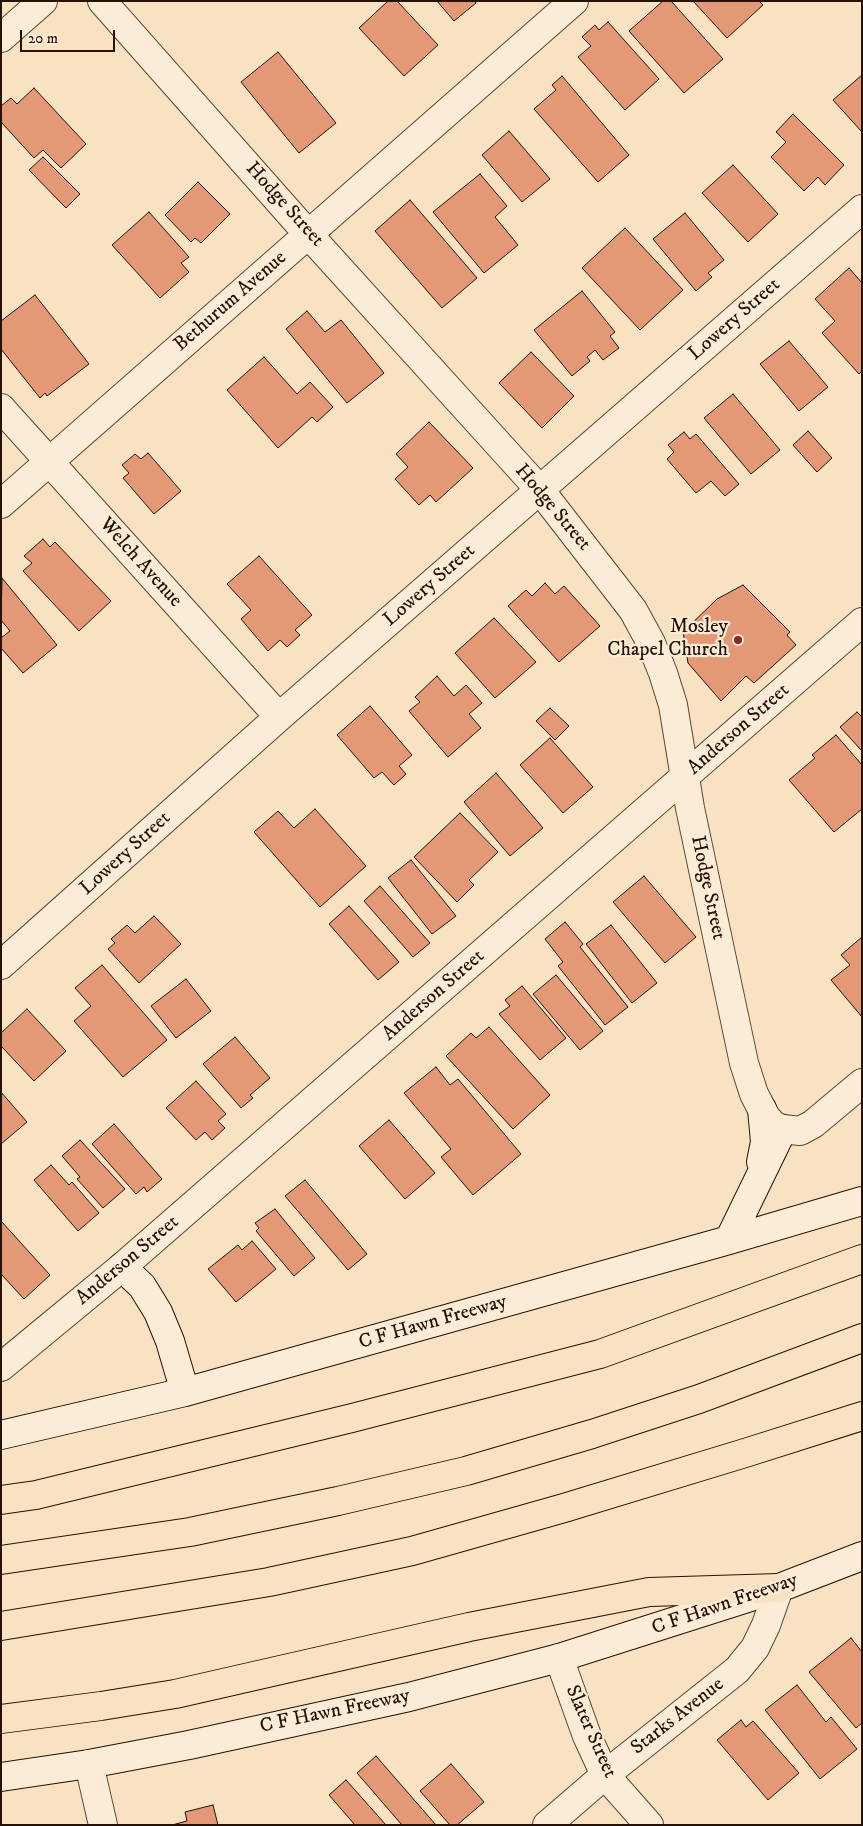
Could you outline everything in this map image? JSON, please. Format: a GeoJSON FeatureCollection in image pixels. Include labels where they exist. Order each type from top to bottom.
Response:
{"type":"FeatureCollection","features":[{"type":"Feature","properties":{"kind":"highway"},"geometry":{"type":"LineString","coordinates":[[1,1500],[36,1495],[352,1418],[600,1354],[862,1259]]}},
{"type":"Feature","properties":{"kind":"highway"},"geometry":{"type":"LineString","coordinates":[[1,1560],[190,1532],[338,1501],[466,1471],[592,1434],[699,1399],[862,1338]]}},
{"type":"Feature","properties":{"kind":"highway"},"geometry":{"type":"LineString","coordinates":[[1,1626],[270,1582],[412,1551],[564,1508],[862,1416]]}},
{"type":"Feature","properties":{"kind":"highway"},"geometry":{"type":"LineString","coordinates":[[1,1718],[102,1706],[175,1694],[469,1627],[649,1592],[779,1588]]}},
{"type":"Feature","properties":{"kind":"street"},"geometry":{"type":"LineString","coordinates":[[1,38],[43,1]]}},
{"type":"Feature","properties":{"kind":"street","name":"Hodge Street"},"geometry":{"type":"LineString","coordinates":[[102,1],[308,234],[540,490],[633,610],[651,643],[673,704],[690,808],[744,1063],[754,1094],[762,1109],[774,1126],[783,1129]]}},
{"type":"Feature","properties":{"kind":"street","name":"Bethurum Avenue"},"geometry":{"type":"LineString","coordinates":[[1,504],[574,1]]}},
{"type":"Feature","properties":{"kind":"street","name":"Lowery Street"},"geometry":{"type":"LineString","coordinates":[[1,965],[279,717],[862,209]]}},
{"type":"Feature","properties":{"kind":"street","name":"Welch Avenue"},"geometry":{"type":"LineString","coordinates":[[1,408],[279,717]]}},
{"type":"Feature","properties":{"kind":"street","name":"Anderson Street"},"geometry":{"type":"LineString","coordinates":[[2,1366],[122,1267],[862,622]]}},
{"type":"Feature","properties":{"kind":"street"},"geometry":{"type":"LineString","coordinates":[[729,1240],[783,1129],[800,1131],[813,1124],[862,1083]]}},
{"type":"Feature","properties":{"kind":"street"},"geometry":{"type":"LineString","coordinates":[[759,1178],[764,1142],[762,1109]]}},
{"type":"Feature","properties":{"kind":"street","name":"C F Hawn Freeway"},"geometry":{"type":"LineString","coordinates":[[1,1435],[185,1392],[862,1201]]}},
{"type":"Feature","properties":{"kind":"street"},"geometry":{"type":"LineString","coordinates":[[122,1267],[142,1286],[158,1312],[170,1341],[185,1392]]}},
{"type":"Feature","properties":{"kind":"street","name":"C F Hawn Freeway"},"geometry":{"type":"LineString","coordinates":[[1,1777],[89,1764],[189,1745],[409,1697],[559,1658],[779,1588],[862,1556]]}},
{"type":"Feature","properties":{"kind":"street","name":"Starks Avenue"},"geometry":{"type":"LineString","coordinates":[[548,1825],[605,1775],[737,1670],[755,1648],[766,1625],[779,1588]]}},
{"type":"Feature","properties":{"kind":"street","name":"Slater Street"},"geometry":{"type":"LineString","coordinates":[[559,1658],[587,1736],[605,1775],[648,1825]]}},
{"type":"Feature","properties":{"kind":"street"},"geometry":{"type":"LineString","coordinates":[[89,1764],[103,1825]]}},
{"type":"Feature","properties":{"kind":"building"},"geometry":{"type":"Polygon","coordinates":[[[388,1],[397,1],[438,45],[404,76],[359,28],[388,1]]]}},
{"type":"Feature","properties":{"kind":"building"},"geometry":{"type":"Polygon","coordinates":[[[437,1],[475,1],[476,3],[454,21],[437,1]]]}},
{"type":"Feature","properties":{"kind":"building"},"geometry":{"type":"Polygon","coordinates":[[[663,1],[671,1],[723,59],[684,93],[629,31],[663,1]]]}},
{"type":"Feature","properties":{"kind":"building"},"geometry":{"type":"Polygon","coordinates":[[[693,1],[759,1],[763,5],[727,38],[693,1]]]}},
{"type":"Feature","properties":{"kind":"building"},"geometry":{"type":"Polygon","coordinates":[[[608,22],[659,79],[625,110],[578,57],[591,46],[582,37],[595,25],[599,30],[608,22]]]}},
{"type":"Feature","properties":{"kind":"building"},"geometry":{"type":"Polygon","coordinates":[[[278,52],[336,123],[299,153],[241,82],[278,52]]]}},
{"type":"Feature","properties":{"kind":"building"},"geometry":{"type":"Polygon","coordinates":[[[862,75],[862,132],[833,100],[862,75]]]}},
{"type":"Feature","properties":{"kind":"building"},"geometry":{"type":"Polygon","coordinates":[[[562,76],[629,155],[598,182],[534,109],[556,90],[552,85],[562,76]]]}},
{"type":"Feature","properties":{"kind":"building"},"geometry":{"type":"Polygon","coordinates":[[[34,88],[86,144],[61,168],[43,150],[34,158],[1,122],[1,106],[11,98],[17,104],[34,88]]]}},
{"type":"Feature","properties":{"kind":"building"},"geometry":{"type":"Polygon","coordinates":[[[793,114],[844,165],[825,185],[818,177],[804,191],[771,157],[786,142],[776,132],[793,114]]]}},
{"type":"Feature","properties":{"kind":"building"},"geometry":{"type":"Polygon","coordinates":[[[509,131],[550,179],[522,202],[482,155],[509,131]]]}},
{"type":"Feature","properties":{"kind":"building"},"geometry":{"type":"Polygon","coordinates":[[[43,157],[80,194],[66,208],[29,170],[43,157]]]}},
{"type":"Feature","properties":{"kind":"building"},"geometry":{"type":"Polygon","coordinates":[[[733,165],[778,214],[748,242],[702,193],[733,165]]]}},
{"type":"Feature","properties":{"kind":"building"},"geometry":{"type":"Polygon","coordinates":[[[480,174],[507,206],[495,217],[518,245],[484,273],[433,212],[480,174]]]}},
{"type":"Feature","properties":{"kind":"building"},"geometry":{"type":"Polygon","coordinates":[[[198,182],[230,214],[201,243],[195,238],[191,242],[165,215],[198,182]]]}},
{"type":"Feature","properties":{"kind":"building"},"geometry":{"type":"Polygon","coordinates":[[[410,200],[477,278],[442,308],[375,231],[410,200]]]}},
{"type":"Feature","properties":{"kind":"building"},"geometry":{"type":"Polygon","coordinates":[[[149,212],[189,257],[181,263],[189,272],[160,298],[112,245],[149,212]]]}},
{"type":"Feature","properties":{"kind":"building"},"geometry":{"type":"Polygon","coordinates":[[[685,213],[724,260],[708,273],[712,277],[696,291],[653,239],[685,213]]]}},
{"type":"Feature","properties":{"kind":"building"},"geometry":{"type":"Polygon","coordinates":[[[625,228],[683,290],[640,330],[582,268],[625,228]]]}},
{"type":"Feature","properties":{"kind":"building"},"geometry":{"type":"Polygon","coordinates":[[[849,268],[862,283],[862,371],[859,374],[822,333],[835,321],[815,299],[849,268]]]}},
{"type":"Feature","properties":{"kind":"building"},"geometry":{"type":"Polygon","coordinates":[[[582,291],[615,332],[610,336],[619,348],[603,360],[595,350],[587,357],[590,361],[572,376],[534,330],[582,291]]]}},
{"type":"Feature","properties":{"kind":"building"},"geometry":{"type":"Polygon","coordinates":[[[35,295],[89,364],[47,396],[45,393],[40,398],[1,349],[1,321],[35,295]]]}},
{"type":"Feature","properties":{"kind":"building"},"geometry":{"type":"Polygon","coordinates":[[[307,311],[325,332],[341,320],[384,373],[347,403],[286,329],[307,311]]]}},
{"type":"Feature","properties":{"kind":"building"},"geometry":{"type":"Polygon","coordinates":[[[789,341],[828,387],[799,411],[760,364],[789,341]]]}},
{"type":"Feature","properties":{"kind":"building"},"geometry":{"type":"Polygon","coordinates":[[[531,352],[574,396],[542,428],[499,383],[531,352]]]}},
{"type":"Feature","properties":{"kind":"building"},"geometry":{"type":"Polygon","coordinates":[[[264,357],[297,394],[310,382],[333,407],[317,422],[312,417],[278,448],[227,390],[264,357]]]}},
{"type":"Feature","properties":{"kind":"building"},"geometry":{"type":"Polygon","coordinates":[[[733,394],[780,450],[751,474],[704,418],[733,394]]]}},
{"type":"Feature","properties":{"kind":"building"},"geometry":{"type":"Polygon","coordinates":[[[429,422],[473,468],[436,502],[430,495],[419,505],[395,479],[408,467],[396,454],[429,422]]]}},
{"type":"Feature","properties":{"kind":"building"},"geometry":{"type":"Polygon","coordinates":[[[808,431],[832,458],[817,472],[793,445],[808,431]]]}},
{"type":"Feature","properties":{"kind":"building"},"geometry":{"type":"Polygon","coordinates":[[[684,432],[690,439],[696,434],[739,484],[725,496],[711,481],[696,493],[667,459],[674,452],[668,445],[684,432]]]}},
{"type":"Feature","properties":{"kind":"building"},"geometry":{"type":"Polygon","coordinates":[[[148,453],[181,491],[154,514],[123,478],[129,473],[122,465],[135,454],[141,459],[148,453]]]}},
{"type":"Feature","properties":{"kind":"building"},"geometry":{"type":"Polygon","coordinates":[[[43,539],[50,547],[55,542],[111,601],[79,631],[23,571],[32,563],[24,556],[43,539]]]}},
{"type":"Feature","properties":{"kind":"building"},"geometry":{"type":"Polygon","coordinates":[[[259,556],[312,615],[295,630],[300,635],[287,647],[280,640],[268,651],[241,619],[251,610],[227,584],[259,556]]]}},
{"type":"Feature","properties":{"kind":"building"},"geometry":{"type":"Polygon","coordinates":[[[2,578],[57,645],[23,673],[1,648],[1,638],[10,631],[1,620],[2,578]]]}},
{"type":"Feature","properties":{"kind":"building"},"geometry":{"type":"Polygon","coordinates":[[[545,583],[555,594],[564,586],[600,626],[559,662],[508,606],[526,590],[532,596],[545,583]]]}},
{"type":"Feature","properties":{"kind":"building","name":"Mosley Chapel Church"},"geometry":{"type":"Polygon","coordinates":[[[743,585],[790,632],[787,635],[796,645],[754,683],[746,676],[721,701],[688,663],[683,632],[717,599],[743,585]]]}},
{"type":"Feature","properties":{"kind":"building"},"geometry":{"type":"Polygon","coordinates":[[[494,618],[536,662],[495,698],[455,653],[494,618]]]}},
{"type":"Feature","properties":{"kind":"building"},"geometry":{"type":"Polygon","coordinates":[[[437,676],[454,696],[466,685],[482,703],[469,714],[481,728],[448,757],[409,711],[420,702],[415,697],[437,676]]]}},
{"type":"Feature","properties":{"kind":"building"},"geometry":{"type":"Polygon","coordinates":[[[370,706],[412,755],[399,766],[406,774],[394,785],[382,772],[374,778],[337,735],[370,706]]]}},
{"type":"Feature","properties":{"kind":"building"},"geometry":{"type":"Polygon","coordinates":[[[550,708],[569,726],[555,740],[536,721],[550,708]]]}},
{"type":"Feature","properties":{"kind":"building"},"geometry":{"type":"Polygon","coordinates":[[[857,712],[862,717],[862,751],[840,727],[857,712]]]}},
{"type":"Feature","properties":{"kind":"building"},"geometry":{"type":"Polygon","coordinates":[[[836,735],[862,765],[862,809],[834,832],[789,780],[815,758],[812,755],[836,735]]]}},
{"type":"Feature","properties":{"kind":"building"},"geometry":{"type":"Polygon","coordinates":[[[550,738],[593,787],[563,813],[520,765],[550,738]]]}},
{"type":"Feature","properties":{"kind":"building"},"geometry":{"type":"Polygon","coordinates":[[[496,773],[543,828],[510,856],[464,802],[496,773]]]}},
{"type":"Feature","properties":{"kind":"building"},"geometry":{"type":"Polygon","coordinates":[[[315,809],[366,866],[320,907],[254,832],[278,811],[294,828],[315,809]]]}},
{"type":"Feature","properties":{"kind":"building"},"geometry":{"type":"Polygon","coordinates":[[[460,813],[498,852],[469,880],[474,885],[457,902],[414,857],[460,813]]]}},
{"type":"Feature","properties":{"kind":"building"},"geometry":{"type":"Polygon","coordinates":[[[411,860],[456,916],[432,934],[388,878],[411,860]]]}},
{"type":"Feature","properties":{"kind":"building"},"geometry":{"type":"Polygon","coordinates":[[[644,876],[696,937],[665,963],[613,902],[644,876]]]}},
{"type":"Feature","properties":{"kind":"building"},"geometry":{"type":"Polygon","coordinates":[[[380,886],[430,943],[413,957],[364,901],[380,886]]]}},
{"type":"Feature","properties":{"kind":"building"},"geometry":{"type":"Polygon","coordinates":[[[349,906],[399,962],[378,980],[329,924],[349,906]]]}},
{"type":"Feature","properties":{"kind":"building"},"geometry":{"type":"Polygon","coordinates":[[[154,916],[181,944],[139,983],[108,949],[115,943],[111,939],[127,925],[135,933],[154,916]]]}},
{"type":"Feature","properties":{"kind":"building"},"geometry":{"type":"Polygon","coordinates":[[[565,922],[583,944],[580,947],[628,1007],[605,1025],[558,966],[563,962],[545,939],[565,922]]]}},
{"type":"Feature","properties":{"kind":"building"},"geometry":{"type":"Polygon","coordinates":[[[611,925],[657,983],[632,1003],[586,944],[611,925]]]}},
{"type":"Feature","properties":{"kind":"building"},"geometry":{"type":"Polygon","coordinates":[[[862,937],[862,1017],[831,980],[850,965],[841,955],[862,937]]]}},
{"type":"Feature","properties":{"kind":"building"},"geometry":{"type":"Polygon","coordinates":[[[102,965],[167,1040],[123,1077],[74,1021],[91,1006],[75,988],[102,965]]]}},
{"type":"Feature","properties":{"kind":"building"},"geometry":{"type":"Polygon","coordinates":[[[556,975],[603,1031],[580,1050],[533,994],[556,975]]]}},
{"type":"Feature","properties":{"kind":"building"},"geometry":{"type":"Polygon","coordinates":[[[186,979],[211,1011],[176,1038],[151,1006],[186,979]]]}},
{"type":"Feature","properties":{"kind":"building"},"geometry":{"type":"Polygon","coordinates":[[[522,986],[566,1038],[540,1060],[499,1014],[510,1006],[505,1000],[522,986]]]}},
{"type":"Feature","properties":{"kind":"building"},"geometry":{"type":"Polygon","coordinates":[[[27,1009],[66,1051],[34,1081],[1,1046],[1,1033],[27,1009]]]}},
{"type":"Feature","properties":{"kind":"building"},"geometry":{"type":"Polygon","coordinates":[[[489,1027],[550,1095],[513,1129],[446,1056],[471,1033],[476,1038],[489,1027]]]}},
{"type":"Feature","properties":{"kind":"building"},"geometry":{"type":"Polygon","coordinates":[[[235,1037],[270,1078],[250,1095],[253,1098],[241,1108],[203,1064],[235,1037]]]}},
{"type":"Feature","properties":{"kind":"building"},"geometry":{"type":"Polygon","coordinates":[[[436,1067],[450,1085],[458,1079],[521,1154],[473,1195],[441,1157],[451,1149],[404,1093],[436,1067]]]}},
{"type":"Feature","properties":{"kind":"building"},"geometry":{"type":"Polygon","coordinates":[[[196,1081],[226,1114],[218,1121],[225,1128],[212,1140],[205,1132],[196,1140],[166,1108],[196,1081]]]}},
{"type":"Feature","properties":{"kind":"building"},"geometry":{"type":"Polygon","coordinates":[[[1,1092],[27,1122],[1,1144],[1,1092]]]}},
{"type":"Feature","properties":{"kind":"building"},"geometry":{"type":"Polygon","coordinates":[[[389,1120],[435,1173],[405,1199],[359,1146],[389,1120]]]}},
{"type":"Feature","properties":{"kind":"building"},"geometry":{"type":"Polygon","coordinates":[[[114,1124],[162,1179],[147,1192],[144,1187],[136,1194],[92,1144],[114,1124]]]}},
{"type":"Feature","properties":{"kind":"building"},"geometry":{"type":"Polygon","coordinates":[[[80,1140],[125,1189],[103,1208],[77,1179],[80,1177],[62,1156],[80,1140]]]}},
{"type":"Feature","properties":{"kind":"building"},"geometry":{"type":"Polygon","coordinates":[[[51,1165],[69,1185],[72,1182],[99,1213],[78,1231],[34,1180],[51,1165]]]}},
{"type":"Feature","properties":{"kind":"building"},"geometry":{"type":"Polygon","coordinates":[[[305,1180],[367,1254],[348,1270],[285,1196],[305,1180]]]}},
{"type":"Feature","properties":{"kind":"building"},"geometry":{"type":"Polygon","coordinates":[[[275,1209],[315,1258],[294,1276],[256,1231],[259,1228],[255,1223],[275,1209]]]}},
{"type":"Feature","properties":{"kind":"building"},"geometry":{"type":"Polygon","coordinates":[[[1,1221],[50,1275],[24,1299],[1,1274],[1,1221]]]}},
{"type":"Feature","properties":{"kind":"building"},"geometry":{"type":"Polygon","coordinates":[[[252,1241],[276,1269],[236,1302],[208,1269],[238,1245],[242,1250],[252,1241]]]}},
{"type":"Feature","properties":{"kind":"building"},"geometry":{"type":"Polygon","coordinates":[[[851,1638],[862,1652],[862,1723],[856,1728],[809,1672],[851,1638]]]}},
{"type":"Feature","properties":{"kind":"building"},"geometry":{"type":"Polygon","coordinates":[[[797,1685],[826,1722],[831,1717],[857,1749],[820,1779],[765,1710],[797,1685]]]}},
{"type":"Feature","properties":{"kind":"building"},"geometry":{"type":"Polygon","coordinates":[[[741,1720],[746,1727],[753,1721],[799,1773],[768,1800],[717,1740],[741,1720]]]}},
{"type":"Feature","properties":{"kind":"building"},"geometry":{"type":"Polygon","coordinates":[[[376,1756],[436,1825],[402,1825],[357,1773],[376,1756]]]}},
{"type":"Feature","properties":{"kind":"building"},"geometry":{"type":"Polygon","coordinates":[[[451,1764],[484,1802],[457,1825],[450,1825],[420,1791],[451,1764]]]}},
{"type":"Feature","properties":{"kind":"building"},"geometry":{"type":"Polygon","coordinates":[[[346,1780],[386,1825],[355,1825],[329,1795],[346,1780]]]}},
{"type":"Feature","properties":{"kind":"building"},"geometry":{"type":"Polygon","coordinates":[[[213,1805],[218,1825],[172,1825],[187,1821],[185,1812],[213,1805]]]}},
{"type":"Feature","properties":{"kind":"place","name":"Mosley Chapel Church"},"geometry":{"type":"Point","coordinates":[738,640]}}]}
